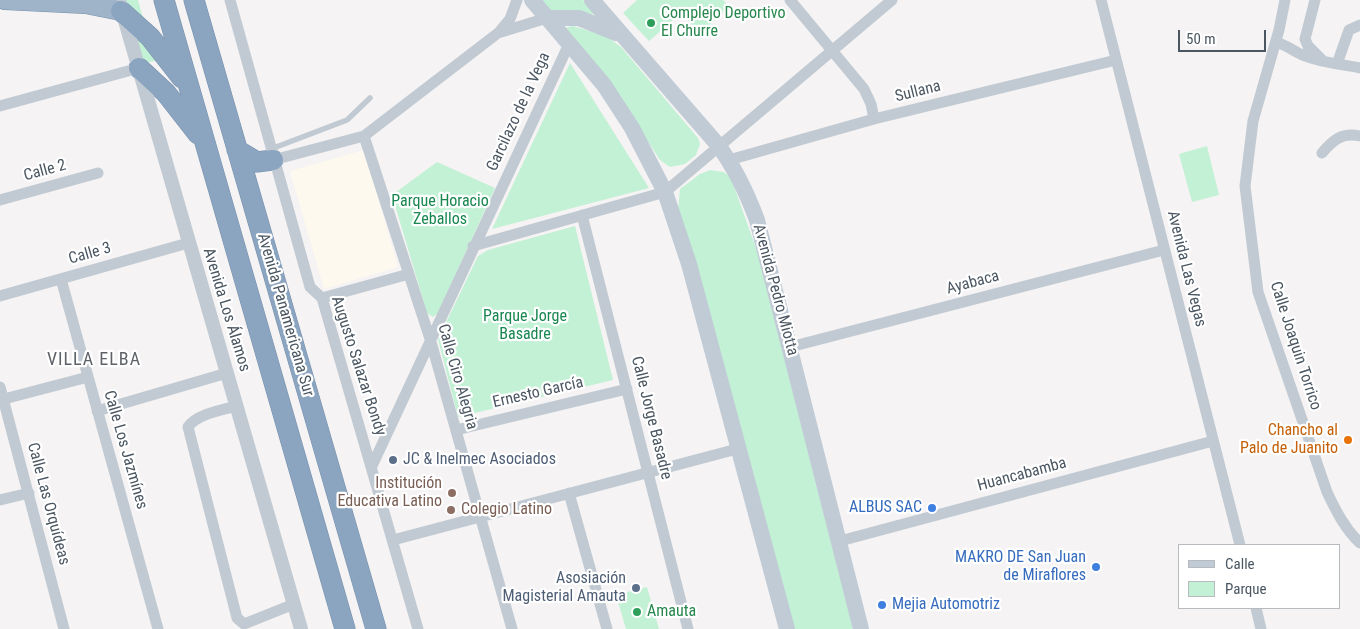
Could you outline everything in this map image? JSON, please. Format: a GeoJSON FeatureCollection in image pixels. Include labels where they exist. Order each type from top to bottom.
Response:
{"type":"FeatureCollection","features":[{"type":"Feature","properties":{"kind":"highway"},"geometry":{"type":"LineString","coordinates":[[5,0],[120,6],[150,37],[188,86]]}},
{"type":"Feature","properties":{"kind":"highway","name":"Avenida Panamericana Sur"},"geometry":{"type":"LineString","coordinates":[[164,0],[345,629]]}},
{"type":"Feature","properties":{"kind":"highway","name":"Avenida Panamericana Sur"},"geometry":{"type":"LineString","coordinates":[[194,0],[376,629]]}},
{"type":"Feature","properties":{"kind":"highway"},"geometry":{"type":"LineString","coordinates":[[139,68],[166,92],[206,143]]}},
{"type":"Feature","properties":{"kind":"highway"},"geometry":{"type":"LineString","coordinates":[[237,150],[252,160],[272,154]]}},
{"type":"Feature","properties":{"kind":"highway"},"geometry":{"type":"LineString","coordinates":[[336,629],[337,599]]}},
{"type":"Feature","properties":{"kind":"main road"},"geometry":{"type":"LineString","coordinates":[[532,0],[604,85],[632,128],[665,192],[689,264],[787,629]]}},
{"type":"Feature","properties":{"kind":"main road","name":"Avenida Pedro Miotta"},"geometry":{"type":"LineString","coordinates":[[592,0],[718,145],[729,160],[746,191],[757,220],[840,540],[861,629]]}},
{"type":"Feature","properties":{"kind":"main road"},"geometry":{"type":"LineString","coordinates":[[548,18],[579,18],[593,22],[623,36]]}},
{"type":"Feature","properties":{"kind":"street","name":"Augusto Salazar Bondy"},"geometry":{"type":"LineString","coordinates":[[230,0],[310,287],[322,298],[418,629]]}},
{"type":"Feature","properties":{"kind":"street"},"geometry":{"type":"LineString","coordinates":[[272,154],[364,136],[498,34],[510,19],[517,0]]}},
{"type":"Feature","properties":{"kind":"street"},"geometry":{"type":"LineString","coordinates":[[790,0],[864,88],[871,104],[874,119]]}},
{"type":"Feature","properties":{"kind":"street"},"geometry":{"type":"LineString","coordinates":[[473,246],[665,192],[718,145],[892,0]]}},
{"type":"Feature","properties":{"kind":"street","name":"Avenida Las Vegas"},"geometry":{"type":"LineString","coordinates":[[1101,0],[1240,544]]}},
{"type":"Feature","properties":{"kind":"street","name":"Calle Joaquin Torrico"},"geometry":{"type":"LineString","coordinates":[[1285,0],[1276,42],[1253,121],[1244,186],[1258,292],[1327,492],[1336,513],[1360,543]]}},
{"type":"Feature","properties":{"kind":"street"},"geometry":{"type":"LineString","coordinates":[[1314,0],[1305,39],[1308,46],[1323,61]]}},
{"type":"Feature","properties":{"kind":"street","name":"Avenida Los Álamos"},"geometry":{"type":"LineString","coordinates":[[120,6],[301,629]]}},
{"type":"Feature","properties":{"kind":"street"},"geometry":{"type":"LineString","coordinates":[[498,34],[548,18]]}},
{"type":"Feature","properties":{"kind":"street"},"geometry":{"type":"LineString","coordinates":[[1337,64],[1349,30],[1360,25]]}},
{"type":"Feature","properties":{"kind":"street"},"geometry":{"type":"LineString","coordinates":[[1276,42],[1286,44],[1302,55],[1360,68]]}},
{"type":"Feature","properties":{"kind":"street","name":"Garcilazo de la Vega"},"geometry":{"type":"LineString","coordinates":[[372,466],[431,342],[473,246],[570,44]]}},
{"type":"Feature","properties":{"kind":"street","name":"Sullana"},"geometry":{"type":"LineString","coordinates":[[729,160],[874,119],[1116,60]]}},
{"type":"Feature","properties":{"kind":"street"},"geometry":{"type":"LineString","coordinates":[[0,106],[139,68]]}},
{"type":"Feature","properties":{"kind":"street"},"geometry":{"type":"LineString","coordinates":[[1322,153],[1332,140],[1349,134],[1360,136]]}},
{"type":"Feature","properties":{"kind":"street","name":"Calle Ciro Alegria"},"geometry":{"type":"LineString","coordinates":[[364,136],[431,342],[512,629]]}},
{"type":"Feature","properties":{"kind":"street","name":"Calle 2"},"geometry":{"type":"LineString","coordinates":[[0,200],[98,173]]}},
{"type":"Feature","properties":{"kind":"street","name":"Calle Jorge Basadre"},"geometry":{"type":"LineString","coordinates":[[582,215],[688,629]]}},
{"type":"Feature","properties":{"kind":"street","name":"Calle 3"},"geometry":{"type":"LineString","coordinates":[[0,296],[188,243]]}},
{"type":"Feature","properties":{"kind":"street","name":"Ayabaca"},"geometry":{"type":"LineString","coordinates":[[790,347],[1164,250]]}},
{"type":"Feature","properties":{"kind":"street"},"geometry":{"type":"LineString","coordinates":[[322,298],[409,274]]}},
{"type":"Feature","properties":{"kind":"street","name":"Calle Los Jazmínes"},"geometry":{"type":"LineString","coordinates":[[61,279],[158,629]]}},
{"type":"Feature","properties":{"kind":"street"},"geometry":{"type":"LineString","coordinates":[[97,411],[227,373]]}},
{"type":"Feature","properties":{"kind":"street"},"geometry":{"type":"LineString","coordinates":[[4,399],[88,377]]}},
{"type":"Feature","properties":{"kind":"street","name":"Calle Las Orquídeas"},"geometry":{"type":"LineString","coordinates":[[0,387],[64,629]]}},
{"type":"Feature","properties":{"kind":"street","name":"Ernesto García"},"geometry":{"type":"LineString","coordinates":[[456,430],[627,389]]}},
{"type":"Feature","properties":{"kind":"street"},"geometry":{"type":"LineString","coordinates":[[237,406],[211,413],[191,423],[188,427],[237,618],[244,624],[294,604]]}},
{"type":"Feature","properties":{"kind":"street","name":"Huancabamba"},"geometry":{"type":"LineString","coordinates":[[840,540],[1213,441]]}},
{"type":"Feature","properties":{"kind":"street"},"geometry":{"type":"LineString","coordinates":[[393,540],[738,449]]}},
{"type":"Feature","properties":{"kind":"street"},"geometry":{"type":"LineString","coordinates":[[0,500],[29,493]]}},
{"type":"Feature","properties":{"kind":"street"},"geometry":{"type":"LineString","coordinates":[[569,493],[607,629]]}},
{"type":"Feature","properties":{"kind":"street"},"geometry":{"type":"LineString","coordinates":[[1256,609],[1261,629]]}},
{"type":"Feature","properties":{"kind":"lane"},"geometry":{"type":"LineString","coordinates":[[272,154],[347,120],[370,98]]}},
{"type":"Feature","properties":{"kind":"shaded area"},"geometry":{"type":"Polygon","coordinates":[[[364,150],[398,267],[324,289],[290,171],[364,150]]]}},
{"type":"Feature","properties":{"kind":"green space"},"geometry":{"type":"Polygon","coordinates":[[[124,0],[138,0],[155,61],[143,63],[124,0]]]}},
{"type":"Feature","properties":{"kind":"green space"},"geometry":{"type":"Polygon","coordinates":[[[538,0],[583,0],[595,15],[583,12],[549,11],[538,0]]]}},
{"type":"Feature","properties":{"kind":"green space","name":"Complejo Deportivo El Churre"},"geometry":{"type":"Polygon","coordinates":[[[637,0],[723,0],[730,7],[700,33],[681,13],[649,41],[623,13],[637,0]]]}},
{"type":"Feature","properties":{"kind":"green space"},"geometry":{"type":"Polygon","coordinates":[[[573,26],[606,36],[621,47],[698,138],[700,144],[696,155],[685,164],[670,167],[660,160],[639,128],[565,28],[573,26]]]}},
{"type":"Feature","properties":{"kind":"green space"},"geometry":{"type":"Polygon","coordinates":[[[570,63],[649,188],[492,229],[570,63]]]}},
{"type":"Feature","properties":{"kind":"green space"},"geometry":{"type":"Polygon","coordinates":[[[1207,146],[1219,195],[1192,202],[1179,154],[1207,146]]]}},
{"type":"Feature","properties":{"kind":"green space","name":"Parque Horacio Zeballos"},"geometry":{"type":"Polygon","coordinates":[[[437,162],[495,188],[438,313],[433,317],[427,313],[392,195],[437,162]]]}},
{"type":"Feature","properties":{"kind":"green space"},"geometry":{"type":"Polygon","coordinates":[[[710,170],[724,172],[731,178],[757,251],[853,629],[791,629],[678,210],[680,189],[700,174],[710,170]]]}},
{"type":"Feature","properties":{"kind":"green space","name":"Parque Jorge Basadre"},"geometry":{"type":"Polygon","coordinates":[[[575,226],[613,380],[458,417],[438,339],[478,256],[488,250],[575,226]]]}},
{"type":"Feature","properties":{"kind":"green space","name":"Amauta"},"geometry":{"type":"Polygon","coordinates":[[[647,587],[659,629],[626,629],[616,595],[647,587]]]}},
{"type":"Feature","properties":{"kind":"place","name":"Complejo Deportivo El Churre"},"geometry":{"type":"Point","coordinates":[651,23]}},
{"type":"Feature","properties":{"kind":"place","name":"Chancho al Palo de Juanito"},"geometry":{"type":"Point","coordinates":[1348,440]}},
{"type":"Feature","properties":{"kind":"place","name":"JC & Inelmec Asociados"},"geometry":{"type":"Point","coordinates":[393,460]}},
{"type":"Feature","properties":{"kind":"place","name":"Institución Educativa Latino"},"geometry":{"type":"Point","coordinates":[452,493]}},
{"type":"Feature","properties":{"kind":"place","name":"ALBUS SAC"},"geometry":{"type":"Point","coordinates":[932,508]}},
{"type":"Feature","properties":{"kind":"place","name":"Colegio Latino"},"geometry":{"type":"Point","coordinates":[451,510]}},
{"type":"Feature","properties":{"kind":"place","name":"MAKRO DE San Juan de Miraflores"},"geometry":{"type":"Point","coordinates":[1096,567]}},
{"type":"Feature","properties":{"kind":"place","name":"Asosiación Magisterial Amauta"},"geometry":{"type":"Point","coordinates":[636,588]}},
{"type":"Feature","properties":{"kind":"place","name":"Mejia Automotriz"},"geometry":{"type":"Point","coordinates":[882,605]}},
{"type":"Feature","properties":{"kind":"place","name":"Amauta"},"geometry":{"type":"Point","coordinates":[637,612]}},
{"type":"Feature","properties":{"kind":"district","name":"VILLA ELBA"},"geometry":{"type":"Point","coordinates":[94,360]}}]}
